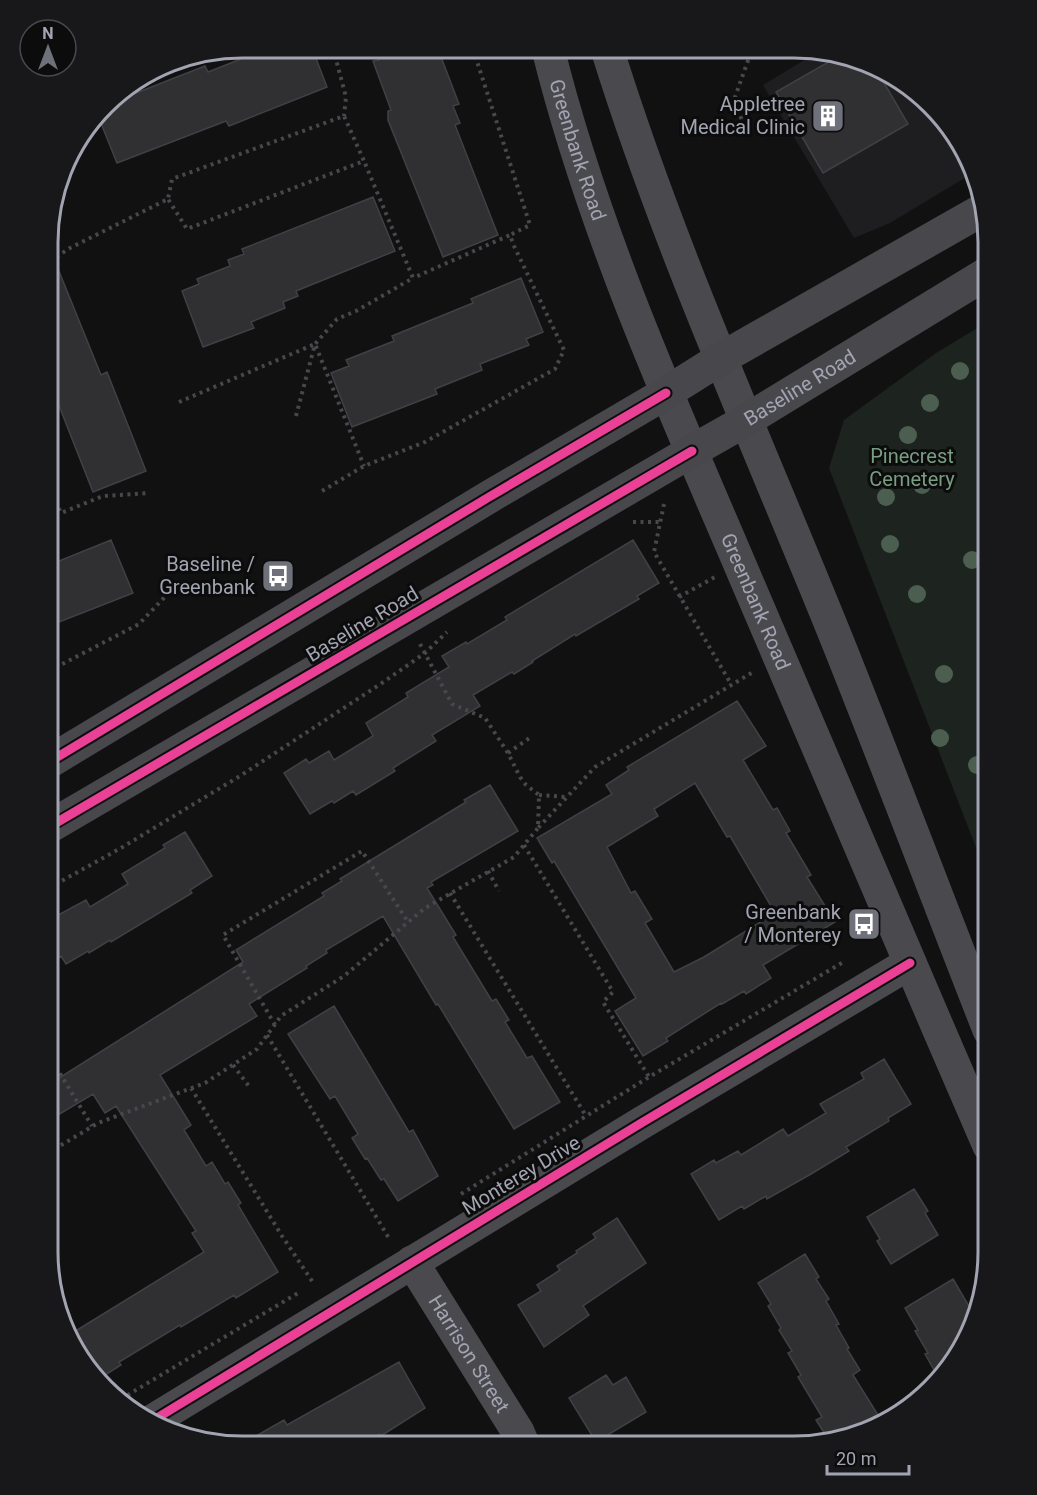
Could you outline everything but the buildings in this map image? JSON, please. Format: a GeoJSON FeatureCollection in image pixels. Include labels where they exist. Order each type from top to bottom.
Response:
{"type":"FeatureCollection","features":[{"type":"Feature","properties":{"kind":"main road","name":"Greenbank Road"},"geometry":{"type":"LineString","coordinates":[[550,58],[578,156],[616,265],[666,393],[978,1121]]}},
{"type":"Feature","properties":{"kind":"main road"},"geometry":{"type":"LineString","coordinates":[[610,58],[631,126],[720,359],[837,639],[978,1002]]}},
{"type":"Feature","properties":{"kind":"main road"},"geometry":{"type":"LineString","coordinates":[[58,757],[720,359],[976,213]]}},
{"type":"Feature","properties":{"kind":"main road","name":"Baseline Road"},"geometry":{"type":"LineString","coordinates":[[58,822],[745,421],[979,278]]}},
{"type":"Feature","properties":{"kind":"main road","name":"Monterey Drive"},"geometry":{"type":"LineString","coordinates":[[159,1417],[402,1256],[643,1122],[910,963]]}},
{"type":"Feature","properties":{"kind":"main road","name":"Harrison Street"},"geometry":{"type":"LineString","coordinates":[[402,1256],[520,1436]]}},
{"type":"Feature","properties":{"kind":"path"},"geometry":{"type":"LineString","coordinates":[[336,58],[346,97],[344,116],[413,278]]}},
{"type":"Feature","properties":{"kind":"path"},"geometry":{"type":"LineString","coordinates":[[178,402],[315,344],[337,320],[413,278],[530,225],[476,58]]}},
{"type":"Feature","properties":{"kind":"path"},"geometry":{"type":"LineString","coordinates":[[747,134],[734,100],[749,58]]}},
{"type":"Feature","properties":{"kind":"path"},"geometry":{"type":"LineString","coordinates":[[344,116],[172,179],[168,199],[187,228],[364,161]]}},
{"type":"Feature","properties":{"kind":"path"},"geometry":{"type":"LineString","coordinates":[[58,256],[168,199]]}},
{"type":"Feature","properties":{"kind":"path"},"geometry":{"type":"LineString","coordinates":[[322,491],[364,466],[425,442],[555,369],[564,350],[510,235]]}},
{"type":"Feature","properties":{"kind":"path"},"geometry":{"type":"LineString","coordinates":[[315,344],[364,466]]}},
{"type":"Feature","properties":{"kind":"path"},"geometry":{"type":"LineString","coordinates":[[296,416],[315,344]]}},
{"type":"Feature","properties":{"kind":"path"},"geometry":{"type":"LineString","coordinates":[[58,514],[103,496],[149,493]]}},
{"type":"Feature","properties":{"kind":"path"},"geometry":{"type":"LineString","coordinates":[[664,504],[654,552],[678,597],[731,684]]}},
{"type":"Feature","properties":{"kind":"path"},"geometry":{"type":"LineString","coordinates":[[58,507],[61,513]]}},
{"type":"Feature","properties":{"kind":"path"},"geometry":{"type":"LineString","coordinates":[[624,523],[659,522]]}},
{"type":"Feature","properties":{"kind":"path"},"geometry":{"type":"LineString","coordinates":[[678,597],[716,577]]}},
{"type":"Feature","properties":{"kind":"path"},"geometry":{"type":"LineString","coordinates":[[58,666],[139,624],[181,580]]}},
{"type":"Feature","properties":{"kind":"path"},"geometry":{"type":"LineString","coordinates":[[58,883],[240,776],[425,653],[450,629]]}},
{"type":"Feature","properties":{"kind":"path"},"geometry":{"type":"LineString","coordinates":[[416,636],[452,704],[484,718],[526,785],[539,795],[566,797]]}},
{"type":"Feature","properties":{"kind":"path"},"geometry":{"type":"LineString","coordinates":[[58,1147],[92,1126],[205,1083],[233,1065],[256,1049],[280,1016],[344,976],[425,908],[514,857],[595,767],[753,672]]}},
{"type":"Feature","properties":{"kind":"path"},"geometry":{"type":"LineString","coordinates":[[508,753],[531,737]]}},
{"type":"Feature","properties":{"kind":"path"},"geometry":{"type":"LineString","coordinates":[[538,828],[539,795]]}},
{"type":"Feature","properties":{"kind":"path"},"geometry":{"type":"LineString","coordinates":[[524,845],[614,992],[603,1002],[649,1077]]}},
{"type":"Feature","properties":{"kind":"path"},"geometry":{"type":"LineString","coordinates":[[275,1025],[223,935],[362,851],[408,922]]}},
{"type":"Feature","properties":{"kind":"path"},"geometry":{"type":"LineString","coordinates":[[488,871],[499,891]]}},
{"type":"Feature","properties":{"kind":"path"},"geometry":{"type":"LineString","coordinates":[[450,893],[586,1116]]}},
{"type":"Feature","properties":{"kind":"path"},"geometry":{"type":"LineString","coordinates":[[459,1196],[649,1077],[845,961]]}},
{"type":"Feature","properties":{"kind":"path"},"geometry":{"type":"LineString","coordinates":[[267,1035],[402,1256]]}},
{"type":"Feature","properties":{"kind":"path"},"geometry":{"type":"LineString","coordinates":[[233,1065],[251,1089]]}},
{"type":"Feature","properties":{"kind":"path"},"geometry":{"type":"LineString","coordinates":[[58,1070],[92,1126]]}},
{"type":"Feature","properties":{"kind":"path"},"geometry":{"type":"LineString","coordinates":[[191,1088],[314,1284]]}},
{"type":"Feature","properties":{"kind":"path"},"geometry":{"type":"LineString","coordinates":[[399,1233],[402,1256]]}},
{"type":"Feature","properties":{"kind":"path"},"geometry":{"type":"LineString","coordinates":[[380,1245],[402,1256]]}},
{"type":"Feature","properties":{"kind":"path"},"geometry":{"type":"LineString","coordinates":[[127,1395],[324,1279]]}},
{"type":"Feature","properties":{"kind":"shaded area"},"geometry":{"type":"Polygon","coordinates":[[[806,59],[842,65],[865,73],[897,90],[933,121],[960,161],[967,177],[890,223],[854,238],[763,85],[806,59]]]}},
{"type":"Feature","properties":{"kind":"green space","name":"Pinecrest Cemetery"},"geometry":{"type":"Polygon","coordinates":[[[979,327],[978,854],[829,468],[844,420],[936,353],[979,327]]]}},
{"type":"Feature","properties":{"kind":"cycle path"},"geometry":{"type":"LineString","coordinates":[[58,757],[666,393]]}},
{"type":"Feature","properties":{"kind":"cycle path"},"geometry":{"type":"LineString","coordinates":[[58,822],[692,451]]}},
{"type":"Feature","properties":{"kind":"cycle path"},"geometry":{"type":"LineString","coordinates":[[159,1417],[643,1122],[910,963]]}},
{"type":"Feature","properties":{"kind":"place","name":"Appletree Medical Clinic"},"geometry":{"type":"Point","coordinates":[828,116]}},
{"type":"Feature","properties":{"kind":"place","name":"Baseline / Greenbank"},"geometry":{"type":"Point","coordinates":[278,576]}},
{"type":"Feature","properties":{"kind":"place","name":"Greenbank / Monterey"},"geometry":{"type":"Point","coordinates":[864,924]}}]}
